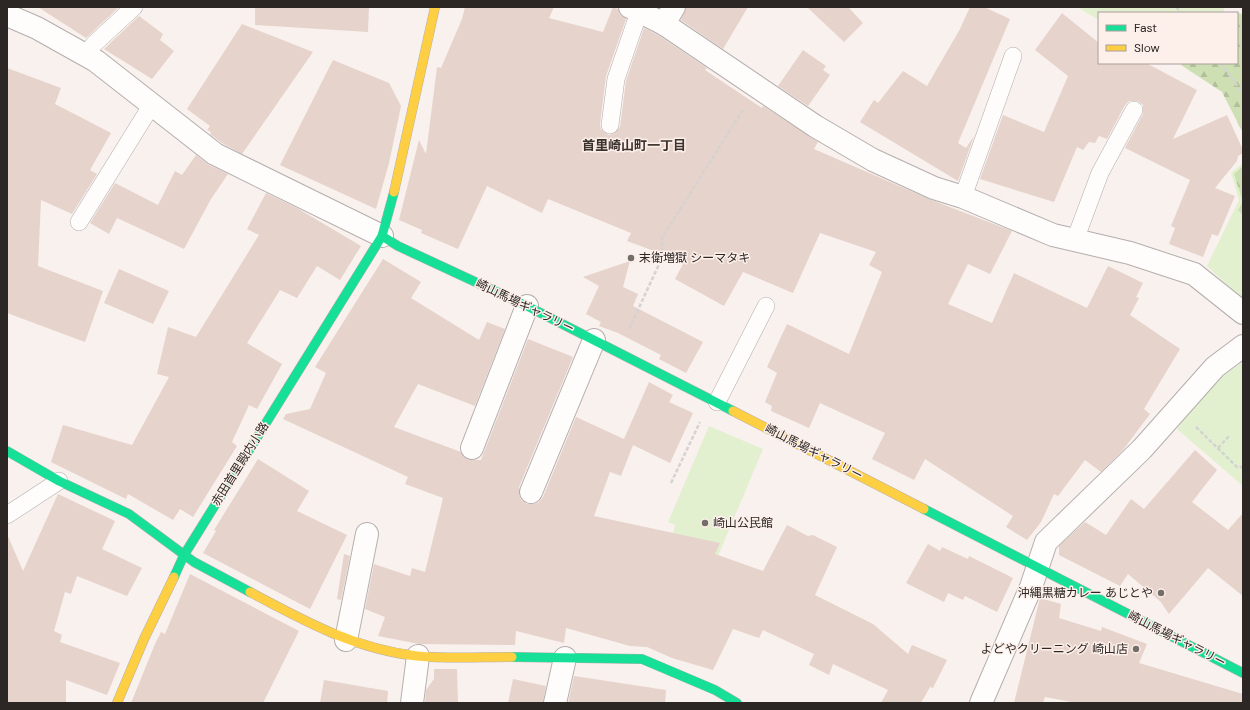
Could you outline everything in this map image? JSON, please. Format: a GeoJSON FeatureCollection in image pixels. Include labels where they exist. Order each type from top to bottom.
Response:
{"type":"FeatureCollection","features":[{"type":"Feature","properties":{"kind":"street","name":"赤田首里殿内小路"},"geometry":{"type":"LineString","coordinates":[[117,703],[144,639],[184,555],[382,236],[403,158],[435,7]]}},
{"type":"Feature","properties":{"kind":"street"},"geometry":{"type":"LineString","coordinates":[[635,9],[669,16],[757,88],[815,126],[872,160],[934,188],[963,197],[1053,235],[1130,252],[1194,274],[1243,313]]}},
{"type":"Feature","properties":{"kind":"street"},"geometry":{"type":"LineString","coordinates":[[7,15],[36,28],[86,55],[215,154],[382,236]]}},
{"type":"Feature","properties":{"kind":"street","name":"崎山馬場ギャラリー"},"geometry":{"type":"LineString","coordinates":[[382,236],[398,246],[527,306],[717,402],[1243,673]]}},
{"type":"Feature","properties":{"kind":"street"},"geometry":{"type":"LineString","coordinates":[[472,448],[527,306]]}},
{"type":"Feature","properties":{"kind":"street"},"geometry":{"type":"LineString","coordinates":[[531,492],[594,340]]}},
{"type":"Feature","properties":{"kind":"street"},"geometry":{"type":"LineString","coordinates":[[981,703],[1031,587],[1044,548],[1051,536],[1125,467],[1215,367],[1243,346]]}},
{"type":"Feature","properties":{"kind":"street"},"geometry":{"type":"LineString","coordinates":[[7,451],[59,481],[129,514],[184,555],[281,609],[346,640],[381,650],[418,656],[642,659],[715,690],[737,703]]}},
{"type":"Feature","properties":{"kind":"street"},"geometry":{"type":"LineString","coordinates":[[346,640],[367,534]]}},
{"type":"Feature","properties":{"kind":"street"},"geometry":{"type":"LineString","coordinates":[[412,703],[418,656]]}},
{"type":"Feature","properties":{"kind":"street"},"geometry":{"type":"LineString","coordinates":[[555,703],[566,658]]}},
{"type":"Feature","properties":{"kind":"lane"},"geometry":{"type":"LineString","coordinates":[[86,55],[94,44],[134,7]]}},
{"type":"Feature","properties":{"kind":"lane"},"geometry":{"type":"LineString","coordinates":[[610,125],[616,79],[635,9]]}},
{"type":"Feature","properties":{"kind":"lane"},"geometry":{"type":"LineString","coordinates":[[963,197],[1013,56]]}},
{"type":"Feature","properties":{"kind":"lane"},"geometry":{"type":"LineString","coordinates":[[79,222],[151,106]]}},
{"type":"Feature","properties":{"kind":"lane"},"geometry":{"type":"LineString","coordinates":[[1075,240],[1100,173],[1134,110]]}},
{"type":"Feature","properties":{"kind":"lane"},"geometry":{"type":"LineString","coordinates":[[717,402],[766,306]]}},
{"type":"Feature","properties":{"kind":"lane"},"geometry":{"type":"LineString","coordinates":[[7,515],[59,481]]}},
{"type":"Feature","properties":{"kind":"path"},"geometry":{"type":"LineString","coordinates":[[1222,64],[1243,94]]}},
{"type":"Feature","properties":{"kind":"path"},"geometry":{"type":"LineString","coordinates":[[627,333],[662,258],[662,238],[757,88]]}},
{"type":"Feature","properties":{"kind":"path"},"geometry":{"type":"LineString","coordinates":[[1177,411],[1237,466],[1243,467]]}},
{"type":"Feature","properties":{"kind":"path"},"geometry":{"type":"LineString","coordinates":[[671,483],[701,422]]}},
{"type":"Feature","properties":{"kind":"path"},"geometry":{"type":"LineString","coordinates":[[1218,448],[1230,435]]}},
{"type":"Feature","properties":{"kind":"green space"},"geometry":{"type":"Polygon","coordinates":[[[1077,7],[1224,7],[1224,12],[1098,12],[1098,19],[1077,7]]]}},
{"type":"Feature","properties":{"kind":"green space"},"geometry":{"type":"Polygon","coordinates":[[[1238,13],[1243,14],[1243,133],[1222,92],[1181,65],[1238,64],[1238,13]]]}},
{"type":"Feature","properties":{"kind":"green space"},"geometry":{"type":"Polygon","coordinates":[[[1243,163],[1243,300],[1207,266],[1239,200],[1231,173],[1243,163]]]}},
{"type":"Feature","properties":{"kind":"green space"},"geometry":{"type":"Polygon","coordinates":[[[1243,166],[1243,202],[1234,174],[1243,166]]]}},
{"type":"Feature","properties":{"kind":"green space"},"geometry":{"type":"Polygon","coordinates":[[[1243,202],[1243,215],[1238,210],[1243,202]]]}},
{"type":"Feature","properties":{"kind":"green space"},"geometry":{"type":"Polygon","coordinates":[[[1243,362],[1243,486],[1177,429],[1205,389],[1243,362]]]}},
{"type":"Feature","properties":{"kind":"green space"},"geometry":{"type":"Polygon","coordinates":[[[709,426],[763,449],[718,556],[672,537],[675,525],[668,522],[709,426]]]}},
{"type":"Feature","properties":{"kind":"building"},"geometry":{"type":"Polygon","coordinates":[[[38,7],[119,7],[86,38],[38,7]]]}},
{"type":"Feature","properties":{"kind":"building"},"geometry":{"type":"Polygon","coordinates":[[[255,7],[369,7],[368,32],[255,25],[255,7]]]}},
{"type":"Feature","properties":{"kind":"building"},"geometry":{"type":"Polygon","coordinates":[[[465,7],[554,7],[549,18],[603,32],[613,7],[618,9],[620,14],[626,19],[606,76],[600,124],[601,129],[608,135],[614,134],[620,127],[626,81],[644,28],[658,35],[707,68],[705,70],[762,108],[763,106],[818,142],[814,149],[929,199],[1012,231],[990,274],[968,264],[948,304],[992,323],[1014,273],[1087,308],[1108,266],[1143,283],[1136,297],[1139,298],[1130,315],[1180,349],[1144,409],[1150,414],[1123,450],[1101,472],[1085,460],[1058,496],[1054,494],[1041,522],[1027,540],[1006,527],[1013,516],[925,459],[914,480],[872,459],[885,433],[820,403],[809,428],[771,411],[772,406],[765,402],[777,373],[767,367],[787,324],[849,354],[882,272],[869,265],[876,252],[820,233],[793,293],[743,272],[724,306],[675,279],[684,262],[627,241],[631,233],[548,199],[542,213],[487,186],[458,249],[421,233],[422,230],[399,220],[419,140],[426,154],[437,67],[441,68],[462,19],[465,7]]]}},
{"type":"Feature","properties":{"kind":"building"},"geometry":{"type":"Polygon","coordinates":[[[686,7],[748,7],[723,49],[681,20],[686,7]]]}},
{"type":"Feature","properties":{"kind":"building"},"geometry":{"type":"Polygon","coordinates":[[[807,7],[848,7],[863,23],[844,42],[807,7]]]}},
{"type":"Feature","properties":{"kind":"building"},"geometry":{"type":"Polygon","coordinates":[[[970,7],[984,7],[1010,19],[958,143],[966,148],[974,136],[958,181],[860,122],[874,100],[878,103],[903,71],[927,86],[960,29],[970,7]]]}},
{"type":"Feature","properties":{"kind":"building"},"geometry":{"type":"Polygon","coordinates":[[[1062,13],[1098,42],[1098,64],[1148,64],[1197,90],[1173,139],[1227,115],[1243,153],[1238,156],[1237,161],[1215,188],[1235,196],[1218,236],[1212,234],[1203,257],[1169,244],[1175,228],[1171,226],[1190,180],[1125,148],[1143,114],[1143,105],[1138,101],[1129,101],[1125,105],[1107,139],[1099,136],[1095,143],[1089,142],[1083,150],[1077,147],[1054,202],[980,179],[1003,115],[1044,132],[1068,76],[1035,50],[1062,13]]]}},
{"type":"Feature","properties":{"kind":"building"},"geometry":{"type":"Polygon","coordinates":[[[139,16],[163,34],[160,40],[174,51],[152,79],[104,49],[139,16]]]}},
{"type":"Feature","properties":{"kind":"building"},"geometry":{"type":"Polygon","coordinates":[[[242,24],[313,52],[242,154],[222,143],[210,134],[211,132],[207,130],[210,126],[187,109],[242,24]]]}},
{"type":"Feature","properties":{"kind":"building"},"geometry":{"type":"Polygon","coordinates":[[[803,50],[826,66],[823,70],[830,75],[808,106],[778,86],[803,50]]]}},
{"type":"Feature","properties":{"kind":"building"},"geometry":{"type":"Polygon","coordinates":[[[333,60],[389,83],[401,106],[389,163],[376,209],[280,165],[333,60]]]}},
{"type":"Feature","properties":{"kind":"building"},"geometry":{"type":"Polygon","coordinates":[[[7,68],[61,88],[55,104],[111,133],[90,170],[97,174],[72,214],[41,200],[38,266],[103,291],[85,342],[7,313],[7,68]]]}},
{"type":"Feature","properties":{"kind":"building"},"geometry":{"type":"Polygon","coordinates":[[[196,155],[209,165],[228,174],[211,199],[184,249],[117,218],[109,234],[90,223],[115,183],[158,205],[175,171],[182,175],[196,155]]]}},
{"type":"Feature","properties":{"kind":"building"},"geometry":{"type":"Polygon","coordinates":[[[266,193],[297,208],[361,246],[340,280],[317,266],[297,298],[280,290],[247,343],[282,364],[257,409],[249,405],[232,442],[237,446],[193,517],[180,509],[173,520],[128,494],[126,499],[51,462],[63,425],[132,445],[169,377],[157,374],[168,327],[196,337],[259,235],[247,229],[266,193]]]}},
{"type":"Feature","properties":{"kind":"building"},"geometry":{"type":"Polygon","coordinates":[[[383,259],[421,282],[411,298],[479,340],[487,322],[505,329],[475,406],[418,384],[394,427],[461,452],[468,460],[481,460],[528,339],[573,357],[519,487],[521,500],[527,504],[533,504],[539,502],[543,497],[576,417],[624,439],[649,382],[673,395],[669,402],[693,413],[670,463],[633,445],[621,476],[610,472],[594,516],[720,543],[715,554],[763,571],[787,525],[808,536],[813,535],[837,547],[815,595],[873,624],[908,654],[912,645],[947,660],[933,688],[930,687],[921,703],[881,703],[888,690],[833,664],[829,675],[809,665],[814,654],[763,630],[759,638],[733,629],[713,670],[672,658],[647,647],[630,646],[566,628],[564,643],[516,631],[515,645],[419,644],[378,636],[385,617],[365,609],[374,564],[410,576],[412,568],[425,572],[443,498],[405,484],[408,477],[283,419],[286,414],[310,409],[326,373],[315,367],[383,259]]]}},
{"type":"Feature","properties":{"kind":"building"},"geometry":{"type":"Polygon","coordinates":[[[630,261],[623,287],[638,294],[633,306],[703,342],[686,373],[659,359],[661,355],[618,333],[599,326],[601,322],[586,314],[599,286],[583,277],[630,261]]]}},
{"type":"Feature","properties":{"kind":"building"},"geometry":{"type":"Polygon","coordinates":[[[119,269],[169,291],[153,324],[104,303],[119,269]]]}},
{"type":"Feature","properties":{"kind":"building"},"geometry":{"type":"Polygon","coordinates":[[[1195,450],[1217,470],[1192,502],[1228,530],[1243,513],[1243,596],[1208,568],[1169,614],[1160,601],[1128,574],[1120,586],[1059,555],[1059,546],[1085,522],[1106,535],[1131,499],[1144,509],[1195,450]]]}},
{"type":"Feature","properties":{"kind":"building"},"geometry":{"type":"Polygon","coordinates":[[[258,459],[309,491],[297,511],[347,535],[310,609],[203,553],[216,531],[214,530],[258,459]]]}},
{"type":"Feature","properties":{"kind":"building"},"geometry":{"type":"Polygon","coordinates":[[[58,494],[115,521],[102,549],[142,568],[127,596],[77,576],[71,594],[65,592],[54,631],[62,635],[60,642],[120,663],[107,695],[66,680],[66,703],[7,703],[7,534],[23,571],[58,494]]]}},
{"type":"Feature","properties":{"kind":"building"},"geometry":{"type":"Polygon","coordinates":[[[928,544],[940,551],[942,547],[968,559],[969,556],[1013,578],[997,612],[965,596],[963,600],[948,593],[944,602],[906,583],[928,544]]]}},
{"type":"Feature","properties":{"kind":"building"},"geometry":{"type":"Polygon","coordinates":[[[344,554],[350,556],[341,600],[337,599],[344,554]]]}},
{"type":"Feature","properties":{"kind":"building"},"geometry":{"type":"Polygon","coordinates":[[[190,574],[299,631],[263,703],[131,703],[155,644],[161,632],[165,634],[190,574]]]}},
{"type":"Feature","properties":{"kind":"building"},"geometry":{"type":"Polygon","coordinates":[[[1040,598],[1061,604],[1059,618],[1101,631],[1102,627],[1147,644],[1139,663],[1243,694],[1243,703],[1077,703],[1045,697],[1043,703],[1014,703],[1040,598]]]}},
{"type":"Feature","properties":{"kind":"building"},"geometry":{"type":"Polygon","coordinates":[[[434,669],[457,669],[458,703],[425,703],[426,690],[434,679],[434,669]]]}},
{"type":"Feature","properties":{"kind":"building"},"geometry":{"type":"Polygon","coordinates":[[[574,676],[666,690],[665,703],[568,703],[574,676]]]}},
{"type":"Feature","properties":{"kind":"building"},"geometry":{"type":"Polygon","coordinates":[[[513,679],[546,686],[543,703],[508,703],[513,679]]]}},
{"type":"Feature","properties":{"kind":"building"},"geometry":{"type":"Polygon","coordinates":[[[324,680],[388,691],[387,703],[320,703],[324,680]]]}},
{"type":"Feature","properties":{"kind":"traffic: fast"},"geometry":{"type":"LineString","coordinates":[[174,577],[184,555],[382,236],[394,192]]}},
{"type":"Feature","properties":{"kind":"traffic: fast"},"geometry":{"type":"LineString","coordinates":[[382,236],[398,246],[527,306],[733,411]]}},
{"type":"Feature","properties":{"kind":"traffic: fast"},"geometry":{"type":"LineString","coordinates":[[7,451],[59,481],[129,514],[194,562],[250,592]]}},
{"type":"Feature","properties":{"kind":"traffic: fast"},"geometry":{"type":"LineString","coordinates":[[924,509],[1243,673]]}},
{"type":"Feature","properties":{"kind":"traffic: fast"},"geometry":{"type":"LineString","coordinates":[[512,657],[642,659],[715,690],[737,703]]}},
{"type":"Feature","properties":{"kind":"traffic: slow"},"geometry":{"type":"LineString","coordinates":[[394,192],[435,7]]}},
{"type":"Feature","properties":{"kind":"traffic: slow"},"geometry":{"type":"LineString","coordinates":[[733,411],[924,509]]}},
{"type":"Feature","properties":{"kind":"traffic: slow"},"geometry":{"type":"LineString","coordinates":[[117,703],[144,639],[174,577]]}},
{"type":"Feature","properties":{"kind":"traffic: slow"},"geometry":{"type":"LineString","coordinates":[[250,592],[310,623],[372,647],[429,657],[512,657]]}},
{"type":"Feature","properties":{"kind":"place","name":"末衛増獄 シーマタキ"},"geometry":{"type":"Point","coordinates":[631,258]}},
{"type":"Feature","properties":{"kind":"place","name":"崎山公民館"},"geometry":{"type":"Point","coordinates":[705,523]}},
{"type":"Feature","properties":{"kind":"place","name":"沖縄黒糖カレー あじとや"},"geometry":{"type":"Point","coordinates":[1161,593]}},
{"type":"Feature","properties":{"kind":"place","name":"よどやクリーニング 崎山店"},"geometry":{"type":"Point","coordinates":[1136,649]}},
{"type":"Feature","properties":{"kind":"district","name":"首里崎山町一丁目"},"geometry":{"type":"Point","coordinates":[634,145]}}]}
